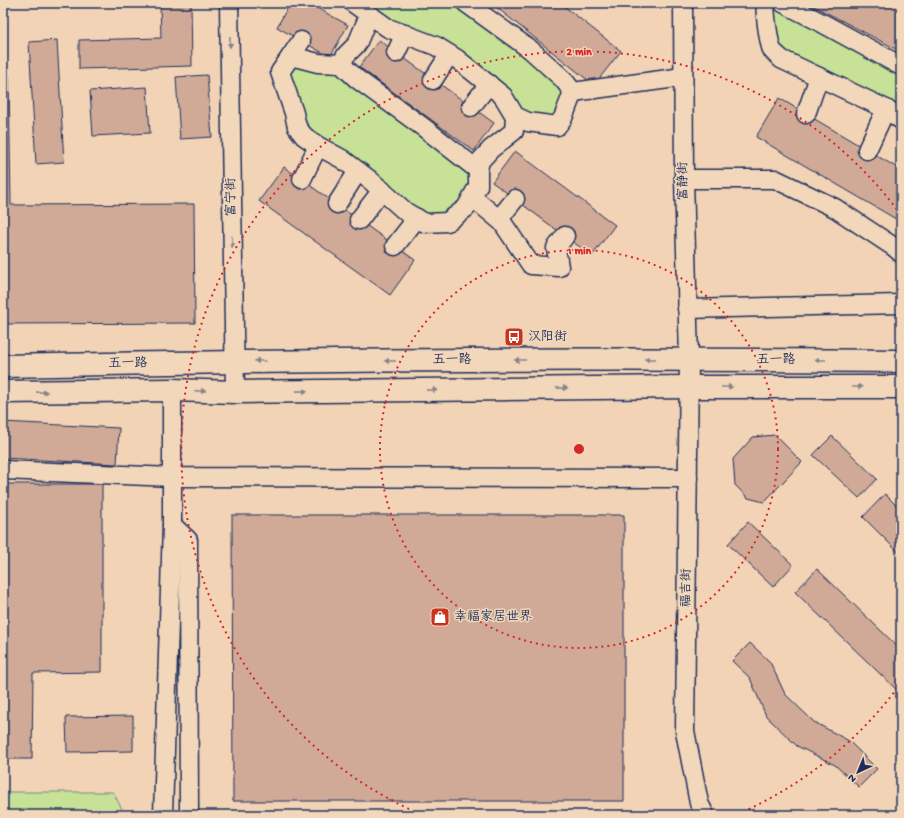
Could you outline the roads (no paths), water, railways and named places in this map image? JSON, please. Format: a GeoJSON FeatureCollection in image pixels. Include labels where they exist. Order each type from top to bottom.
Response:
{"type":"FeatureCollection","features":[{"type":"Feature","properties":{"kind":"main road","name":"五一路"},"geometry":{"type":"LineString","coordinates":[[3,366],[234,362],[688,359],[901,360]]}},
{"type":"Feature","properties":{"kind":"main road","name":"五一路"},"geometry":{"type":"LineString","coordinates":[[3,392],[172,390],[235,392],[688,387],[901,388]]}},
{"type":"Feature","properties":{"kind":"street","name":"富宁街"},"geometry":{"type":"LineString","coordinates":[[229,3],[235,392]]}},
{"type":"Feature","properties":{"kind":"street"},"geometry":{"type":"LineString","coordinates":[[353,3],[388,28],[436,46],[489,84],[503,96],[515,116],[528,122],[557,126],[563,118],[573,92]]}},
{"type":"Feature","properties":{"kind":"street"},"geometry":{"type":"LineString","coordinates":[[466,3],[531,50],[563,79],[573,92]]}},
{"type":"Feature","properties":{"kind":"street","name":"富静街"},"geometry":{"type":"LineString","coordinates":[[683,3],[684,179],[688,359]]}},
{"type":"Feature","properties":{"kind":"street"},"geometry":{"type":"LineString","coordinates":[[766,3],[765,7],[768,31],[772,50],[781,59],[886,109],[901,120]]}},
{"type":"Feature","properties":{"kind":"street"},"geometry":{"type":"LineString","coordinates":[[783,3],[825,18],[870,42],[901,66]]}},
{"type":"Feature","properties":{"kind":"street"},"geometry":{"type":"LineString","coordinates":[[341,64],[346,55],[357,44],[369,15]]}},
{"type":"Feature","properties":{"kind":"street"},"geometry":{"type":"LineString","coordinates":[[396,53],[405,34]]}},
{"type":"Feature","properties":{"kind":"street"},"geometry":{"type":"LineString","coordinates":[[301,41],[280,72],[294,113],[297,127],[304,136],[318,146],[342,159],[382,190],[406,212],[425,223],[447,222],[466,208],[478,186],[478,170],[480,161],[491,149],[514,132],[515,116]]}},
{"type":"Feature","properties":{"kind":"street"},"geometry":{"type":"LineString","coordinates":[[433,80],[449,55]]}},
{"type":"Feature","properties":{"kind":"street"},"geometry":{"type":"LineString","coordinates":[[291,56],[318,63],[341,64],[357,79],[423,127],[478,170]]}},
{"type":"Feature","properties":{"kind":"street"},"geometry":{"type":"LineString","coordinates":[[573,92],[683,77]]}},
{"type":"Feature","properties":{"kind":"street"},"geometry":{"type":"LineString","coordinates":[[806,114],[819,77]]}},
{"type":"Feature","properties":{"kind":"street"},"geometry":{"type":"LineString","coordinates":[[471,107],[489,84]]}},
{"type":"Feature","properties":{"kind":"street"},"geometry":{"type":"LineString","coordinates":[[867,150],[886,109]]}},
{"type":"Feature","properties":{"kind":"street"},"geometry":{"type":"LineString","coordinates":[[302,179],[318,146]]}},
{"type":"Feature","properties":{"kind":"street"},"geometry":{"type":"LineString","coordinates":[[337,204],[358,171]]}},
{"type":"Feature","properties":{"kind":"street"},"geometry":{"type":"LineString","coordinates":[[684,179],[775,179],[834,208],[901,253]]}},
{"type":"Feature","properties":{"kind":"street"},"geometry":{"type":"LineString","coordinates":[[359,220],[382,190]]}},
{"type":"Feature","properties":{"kind":"street"},"geometry":{"type":"LineString","coordinates":[[472,197],[502,222],[531,265],[559,267],[556,248],[565,236]]}},
{"type":"Feature","properties":{"kind":"street"},"geometry":{"type":"LineString","coordinates":[[499,219],[514,199]]}},
{"type":"Feature","properties":{"kind":"street"},"geometry":{"type":"LineString","coordinates":[[395,246],[417,218]]}},
{"type":"Feature","properties":{"kind":"street"},"geometry":{"type":"LineString","coordinates":[[687,309],[901,304]]}},
{"type":"Feature","properties":{"kind":"street","name":"福吉街"},"geometry":{"type":"LineString","coordinates":[[688,359],[685,731],[699,803],[705,815]]}},
{"type":"Feature","properties":{"kind":"street"},"geometry":{"type":"LineString","coordinates":[[163,815],[172,525],[172,390]]}},
{"type":"Feature","properties":{"kind":"street"},"geometry":{"type":"LineString","coordinates":[[3,470],[172,478],[688,478]]}},
{"type":"Feature","properties":{"kind":"street"},"geometry":{"type":"LineString","coordinates":[[172,525],[188,540],[189,815]]}},
{"type":"Feature","properties":{"kind":"place","name":"汉阳街"},"geometry":{"type":"Point","coordinates":[514,337]}},
{"type":"Feature","properties":{"kind":"place","name":"幸福家居世界"},"geometry":{"type":"Point","coordinates":[440,617]}}]}
